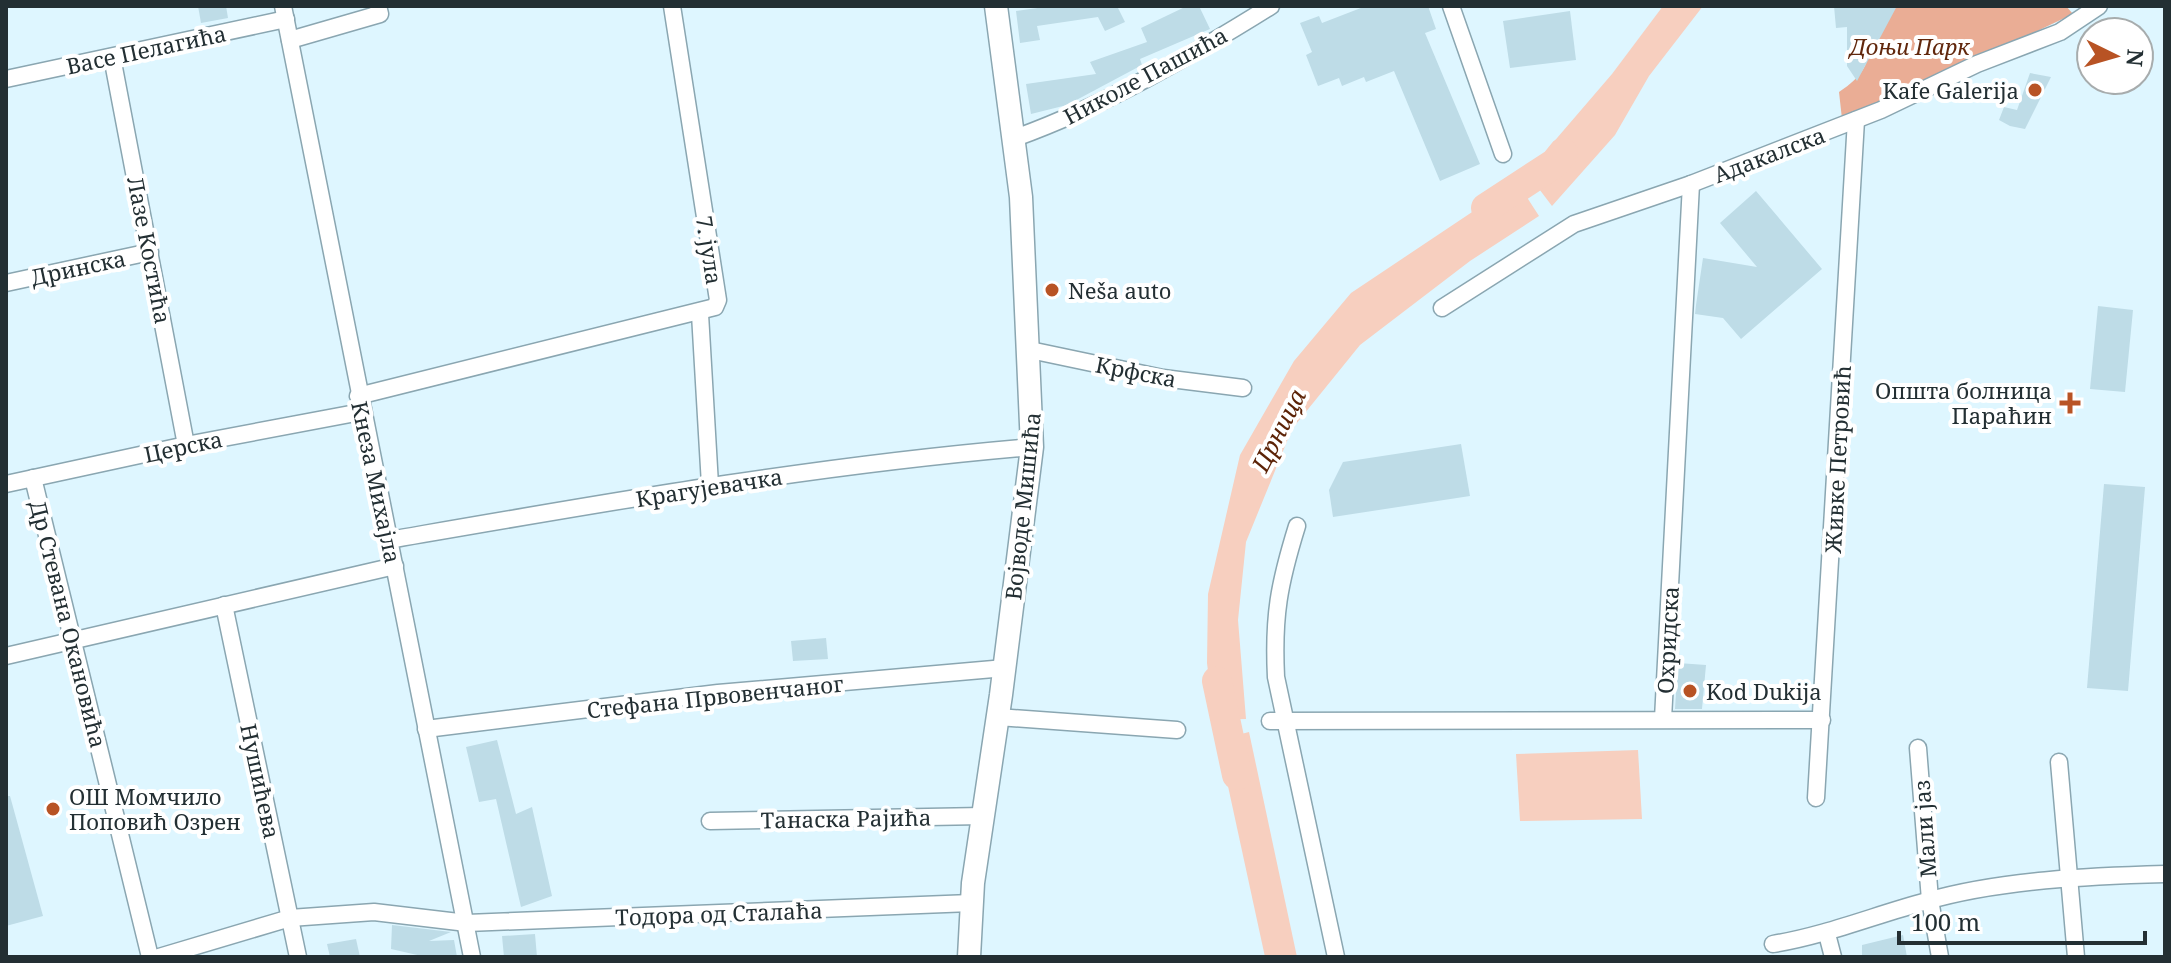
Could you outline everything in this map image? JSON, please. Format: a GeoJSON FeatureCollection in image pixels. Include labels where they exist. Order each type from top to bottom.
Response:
{"type":"FeatureCollection","features":[{"type":"Feature","properties":{"kind":"main road","name":"Војводе Мишића"},"geometry":{"type":"LineString","coordinates":[[969,957],[971,903],[1005,668],[1032,447],[1030,350],[1015,138],[996,6]]}},
{"type":"Feature","properties":{"kind":"street"},"geometry":{"type":"LineString","coordinates":[[290,40],[380,14],[378,6]]}},
{"type":"Feature","properties":{"kind":"street","name":"7. јула"},"geometry":{"type":"LineString","coordinates":[[672,6],[718,300],[715,307],[700,314],[710,485]]}},
{"type":"Feature","properties":{"kind":"street","name":"Николе Пашића"},"geometry":{"type":"LineString","coordinates":[[1015,138],[1066,118],[1132,84],[1271,6]]}},
{"type":"Feature","properties":{"kind":"street"},"geometry":{"type":"LineString","coordinates":[[1451,6],[1503,154]]}},
{"type":"Feature","properties":{"kind":"street","name":"Адакалска"},"geometry":{"type":"LineString","coordinates":[[1442,308],[1574,224],[1691,184],[1856,120],[1977,64],[2060,32],[2099,6]]}},
{"type":"Feature","properties":{"kind":"street","name":"Кнеза Михајла"},"geometry":{"type":"LineString","coordinates":[[284,13],[472,957]]}},
{"type":"Feature","properties":{"kind":"street","name":"Васе Пелагића"},"geometry":{"type":"LineString","coordinates":[[6,79],[112,57],[284,13]]}},
{"type":"Feature","properties":{"kind":"street","name":"Лазе Костића"},"geometry":{"type":"LineString","coordinates":[[112,57],[186,445]]}},
{"type":"Feature","properties":{"kind":"street","name":"Живке Петровић"},"geometry":{"type":"LineString","coordinates":[[1816,798],[1856,120]]}},
{"type":"Feature","properties":{"kind":"street","name":"Охридска"},"geometry":{"type":"LineString","coordinates":[[1278,720],[1663,719],[1691,184]]}},
{"type":"Feature","properties":{"kind":"street","name":"Дринска"},"geometry":{"type":"LineString","coordinates":[[6,283],[150,252]]}},
{"type":"Feature","properties":{"kind":"street","name":"Церска"},"geometry":{"type":"LineString","coordinates":[[6,484],[360,404],[700,314]]}},
{"type":"Feature","properties":{"kind":"street","name":"Крфска"},"geometry":{"type":"LineString","coordinates":[[1030,350],[1163,378],[1243,388]]}},
{"type":"Feature","properties":{"kind":"street","name":"Крагујевачка"},"geometry":{"type":"LineString","coordinates":[[389,540],[710,485],[885,461],[1032,447]]}},
{"type":"Feature","properties":{"kind":"street","name":"Др Стевана Окановића"},"geometry":{"type":"LineString","coordinates":[[33,478],[150,957]]}},
{"type":"Feature","properties":{"kind":"street"},"geometry":{"type":"LineString","coordinates":[[1297,526],[1278,587],[1274,635],[1278,720],[1336,957]]}},
{"type":"Feature","properties":{"kind":"street"},"geometry":{"type":"LineString","coordinates":[[6,656],[395,566]]}},
{"type":"Feature","properties":{"kind":"street","name":"Нушићева"},"geometry":{"type":"LineString","coordinates":[[224,605],[298,957]]}},
{"type":"Feature","properties":{"kind":"street","name":"Стефана Првовенчаног"},"geometry":{"type":"LineString","coordinates":[[426,729],[718,693],[1005,668]]}},
{"type":"Feature","properties":{"kind":"street"},"geometry":{"type":"LineString","coordinates":[[998,717],[1177,730]]}},
{"type":"Feature","properties":{"kind":"street"},"geometry":{"type":"LineString","coordinates":[[1663,719],[1822,720]]}},
{"type":"Feature","properties":{"kind":"street","name":"Мали јаз"},"geometry":{"type":"LineString","coordinates":[[1918,748],[1930,900],[1940,957]]}},
{"type":"Feature","properties":{"kind":"street"},"geometry":{"type":"LineString","coordinates":[[2059,762],[2076,957]]}},
{"type":"Feature","properties":{"kind":"street","name":"Танаска Рајића"},"geometry":{"type":"LineString","coordinates":[[710,821],[983,816]]}},
{"type":"Feature","properties":{"kind":"street"},"geometry":{"type":"LineString","coordinates":[[1773,944],[1827,934],[1930,900],[2070,877],[2165,874]]}},
{"type":"Feature","properties":{"kind":"street","name":"Тодора од Сталаћа"},"geometry":{"type":"LineString","coordinates":[[159,957],[290,918],[374,912],[467,923],[971,903]]}},
{"type":"Feature","properties":{"kind":"street"},"geometry":{"type":"LineString","coordinates":[[1827,934],[1833,957]]}},
{"type":"Feature","properties":{"kind":"green space","name":"Доњи Парк"},"geometry":{"type":"Polygon","coordinates":[[[1865,6],[2066,6],[2073,14],[1896,98],[1842,119],[1839,92],[1860,74],[1868,55],[1865,6]]]}},
{"type":"Feature","properties":{"kind":"water"},"geometry":{"type":"Polygon","coordinates":[[[1663,6],[1703,6],[1649,76],[1615,135],[1552,206],[1527,173],[1612,74],[1663,6]]]}},
{"type":"Feature","properties":{"kind":"water"},"geometry":{"type":"Polygon","coordinates":[[[1517,182],[1539,216],[1470,261],[1360,345],[1292,429],[1246,542],[1238,620],[1246,719],[1214,720],[1207,663],[1208,594],[1240,455],[1294,361],[1351,293],[1517,182]]]}},
{"type":"Feature","properties":{"kind":"water"},"geometry":{"type":"Polygon","coordinates":[[[1249,732],[1297,957],[1265,957],[1218,740],[1249,732]]]}},
{"type":"Feature","properties":{"kind":"water"},"geometry":{"type":"Polygon","coordinates":[[[1638,750],[1642,819],[1520,821],[1516,754],[1638,750]]]}},
{"type":"Feature","properties":{"kind":"building"},"geometry":{"type":"Polygon","coordinates":[[[198,6],[226,6],[228,18],[201,23],[198,6]]]}},
{"type":"Feature","properties":{"kind":"building"},"geometry":{"type":"Polygon","coordinates":[[[1052,6],[1117,6],[1125,22],[1105,31],[1098,17],[1037,26],[1040,40],[1020,43],[1016,11],[1052,6]]]}},
{"type":"Feature","properties":{"kind":"building"},"geometry":{"type":"Polygon","coordinates":[[[1187,6],[1199,6],[1210,29],[1140,59],[1142,65],[1067,105],[1031,114],[1026,84],[1096,74],[1090,62],[1147,42],[1141,28],[1187,6]]]}},
{"type":"Feature","properties":{"kind":"building"},"geometry":{"type":"Polygon","coordinates":[[[1366,6],[1428,6],[1436,29],[1425,33],[1480,164],[1440,181],[1394,71],[1366,82],[1364,77],[1342,86],[1339,78],[1318,86],[1306,55],[1312,52],[1300,23],[1319,16],[1322,23],[1366,6]]]}},
{"type":"Feature","properties":{"kind":"building"},"geometry":{"type":"Polygon","coordinates":[[[1834,6],[1897,6],[1857,81],[1847,66],[1847,27],[1836,28],[1834,6]]]}},
{"type":"Feature","properties":{"kind":"building"},"geometry":{"type":"Polygon","coordinates":[[[1570,11],[1576,60],[1510,68],[1503,21],[1570,11]]]}},
{"type":"Feature","properties":{"kind":"building","name":"Kafe Galerija"},"geometry":{"type":"Polygon","coordinates":[[[2030,73],[2051,77],[2025,129],[2010,126],[1999,120],[2004,107],[2017,110],[2030,73]]]}},
{"type":"Feature","properties":{"kind":"building"},"geometry":{"type":"Polygon","coordinates":[[[1756,191],[1822,269],[1741,339],[1723,318],[1695,314],[1703,258],[1757,267],[1720,223],[1756,191]]]}},
{"type":"Feature","properties":{"kind":"building"},"geometry":{"type":"Polygon","coordinates":[[[2098,306],[2133,310],[2125,392],[2090,389],[2098,306]]]}},
{"type":"Feature","properties":{"kind":"building"},"geometry":{"type":"Polygon","coordinates":[[[1461,444],[1470,496],[1333,517],[1329,490],[1343,462],[1461,444]]]}},
{"type":"Feature","properties":{"kind":"building"},"geometry":{"type":"Polygon","coordinates":[[[2104,484],[2145,487],[2128,691],[2087,688],[2104,484]]]}},
{"type":"Feature","properties":{"kind":"building"},"geometry":{"type":"Polygon","coordinates":[[[826,638],[828,659],[793,661],[791,641],[826,638]]]}},
{"type":"Feature","properties":{"kind":"building","name":"Kod Dukija"},"geometry":{"type":"Polygon","coordinates":[[[1678,663],[1706,665],[1702,709],[1675,709],[1678,663]]]}},
{"type":"Feature","properties":{"kind":"building"},"geometry":{"type":"Polygon","coordinates":[[[497,740],[516,814],[532,807],[552,896],[521,907],[496,799],[479,802],[466,747],[497,740]]]}},
{"type":"Feature","properties":{"kind":"building"},"geometry":{"type":"Polygon","coordinates":[[[6,796],[10,796],[43,916],[6,926],[6,796]]]}},
{"type":"Feature","properties":{"kind":"building"},"geometry":{"type":"Polygon","coordinates":[[[392,925],[451,932],[429,941],[454,940],[457,957],[426,957],[391,949],[392,925]]]}},
{"type":"Feature","properties":{"kind":"building"},"geometry":{"type":"Polygon","coordinates":[[[535,934],[537,957],[504,957],[502,936],[535,934]]]}},
{"type":"Feature","properties":{"kind":"building"},"geometry":{"type":"Polygon","coordinates":[[[1903,935],[1907,957],[1862,957],[1862,945],[1903,935]]]}},
{"type":"Feature","properties":{"kind":"building"},"geometry":{"type":"Polygon","coordinates":[[[356,939],[360,957],[330,957],[327,944],[356,939]]]}},
{"type":"Feature","properties":{"kind":"waterway","name":"Црница"},"geometry":{"type":"LineString","coordinates":[[1486,208],[1555,163],[1563,153]]}},
{"type":"Feature","properties":{"kind":"waterway","name":"Црница"},"geometry":{"type":"LineString","coordinates":[[1217,681],[1237,775]]}},
{"type":"Feature","properties":{"kind":"place","name":"Kafe Galerija"},"geometry":{"type":"Point","coordinates":[2035,90]}},
{"type":"Feature","properties":{"kind":"place","name":"Neša auto"},"geometry":{"type":"Point","coordinates":[1052,290]}},
{"type":"Feature","properties":{"kind":"place","name":"Општа болница Параћин"},"geometry":{"type":"Point","coordinates":[2070,403]}},
{"type":"Feature","properties":{"kind":"place","name":"Kod Dukija"},"geometry":{"type":"Point","coordinates":[1690,691]}},
{"type":"Feature","properties":{"kind":"place","name":"ОШ Момчило Поповић Озрен"},"geometry":{"type":"Point","coordinates":[53,809]}}]}
